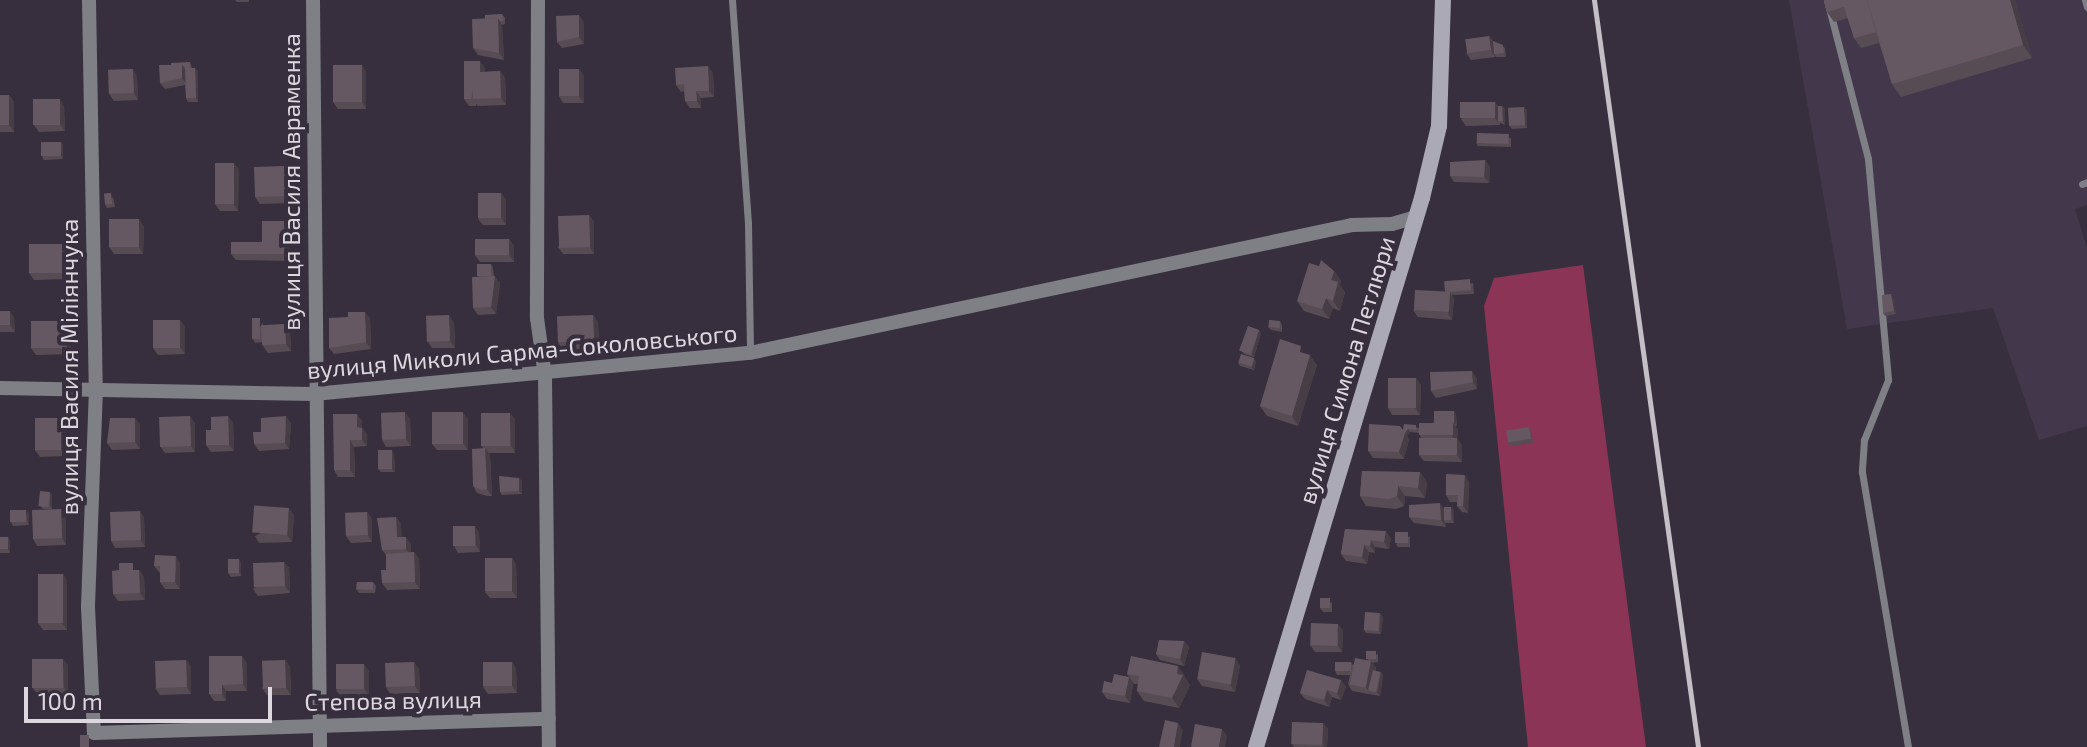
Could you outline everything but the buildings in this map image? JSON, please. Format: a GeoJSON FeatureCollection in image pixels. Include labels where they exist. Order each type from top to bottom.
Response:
{"type":"FeatureCollection","features":[{"type":"Feature","properties":{"kind":"street","name":"вулиця Василя Міліянчука"},"geometry":{"type":"LineString","coordinates":[[89,0],[96,388],[88,607],[94,733]]}},
{"type":"Feature","properties":{"kind":"street","name":"вулиця Василя Авраменка"},"geometry":{"type":"LineString","coordinates":[[313,0],[314,394],[320,747]]}},
{"type":"Feature","properties":{"kind":"street"},"geometry":{"type":"LineString","coordinates":[[538,0],[537,318],[545,376],[549,747]]}},
{"type":"Feature","properties":{"kind":"street","name":"вулиця Симона Петлюри"},"geometry":{"type":"LineString","coordinates":[[1256,747],[1417,217],[1439,126],[1443,0]]}},
{"type":"Feature","properties":{"kind":"street","name":"вулиця Миколи Сарма-Соколовського"},"geometry":{"type":"LineString","coordinates":[[0,388],[314,394],[545,376],[750,353],[1330,229],[1417,217]]}},
{"type":"Feature","properties":{"kind":"street","name":"Степова вулиця"},"geometry":{"type":"LineString","coordinates":[[94,733],[320,722],[549,719]]}},
{"type":"Feature","properties":{"kind":"lane"},"geometry":{"type":"LineString","coordinates":[[732,0],[746,177],[750,353]]}},
{"type":"Feature","properties":{"kind":"lane"},"geometry":{"type":"LineString","coordinates":[[1827,0],[1868,159],[1888,380],[1864,440],[1862,472],[1908,747]]}},
{"type":"Feature","properties":{"kind":"lane"},"geometry":{"type":"LineString","coordinates":[[2085,0],[2087,7]]}},
{"type":"Feature","properties":{"kind":"shaded area"},"geometry":{"type":"Polygon","coordinates":[[[1789,0],[2087,0],[2087,205],[2075,209],[2087,248],[2087,426],[2039,440],[1993,308],[1847,329],[1789,0]]]}},
{"type":"Feature","properties":{"kind":"shaded area"},"geometry":{"type":"Polygon","coordinates":[[[1583,265],[1646,747],[1528,747],[1484,306],[1494,278],[1583,265]]]}},
{"type":"Feature","properties":{"kind":"railway"},"geometry":{"type":"LineString","coordinates":[[1594,0],[1698,747]]}}]}
